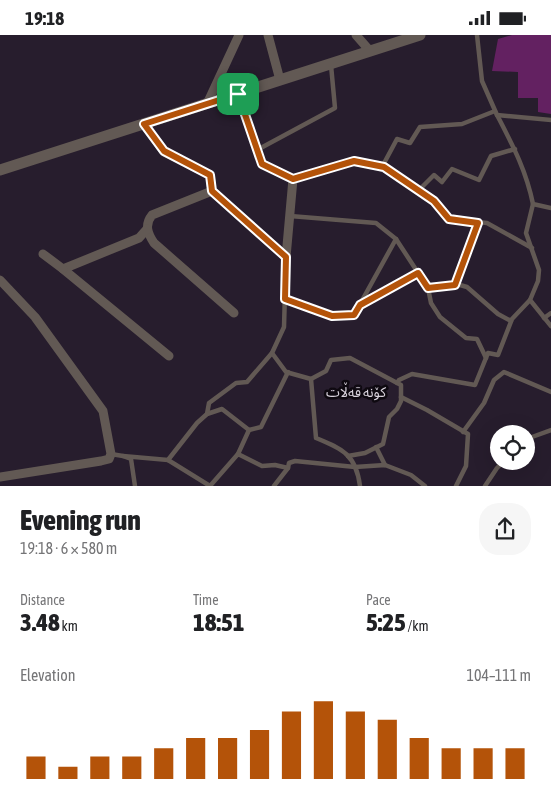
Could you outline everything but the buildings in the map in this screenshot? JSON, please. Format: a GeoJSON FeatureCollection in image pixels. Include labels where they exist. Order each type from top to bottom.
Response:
{"type":"FeatureCollection","features":[{"type":"Feature","properties":{"kind":"street"},"geometry":{"type":"LineString","coordinates":[[208,103],[239,35]]}},
{"type":"Feature","properties":{"kind":"street"},"geometry":{"type":"LineString","coordinates":[[268,35],[280,80]]}},
{"type":"Feature","properties":{"kind":"street"},"geometry":{"type":"LineString","coordinates":[[356,35],[370,51]]}},
{"type":"Feature","properties":{"kind":"street"},"geometry":{"type":"LineString","coordinates":[[0,171],[420,35]]}},
{"type":"Feature","properties":{"kind":"street"},"geometry":{"type":"LineString","coordinates":[[144,124],[164,151],[210,175],[212,191],[286,257]]}},
{"type":"Feature","properties":{"kind":"street"},"geometry":{"type":"LineString","coordinates":[[286,257],[293,179]]}},
{"type":"Feature","properties":{"kind":"street"},"geometry":{"type":"LineString","coordinates":[[212,191],[152,215],[148,221],[147,229],[154,243],[234,313]]}},
{"type":"Feature","properties":{"kind":"street"},"geometry":{"type":"LineString","coordinates":[[63,269],[139,238],[147,229]]}},
{"type":"Feature","properties":{"kind":"street"},"geometry":{"type":"LineString","coordinates":[[43,254],[169,356]]}},
{"type":"Feature","properties":{"kind":"street"},"geometry":{"type":"LineString","coordinates":[[0,280],[35,317],[103,411],[111,454],[109,459],[101,461],[0,477]]}},
{"type":"Feature","properties":{"kind":"lane"},"geometry":{"type":"LineString","coordinates":[[397,383],[412,373],[475,385],[488,353],[498,355],[511,321],[530,299],[538,281],[539,269],[526,233],[533,204],[528,179],[482,81],[477,35]]}},
{"type":"Feature","properties":{"kind":"lane"},"geometry":{"type":"LineString","coordinates":[[257,150],[335,108],[331,64]]}},
{"type":"Feature","properties":{"kind":"lane"},"geometry":{"type":"LineString","coordinates":[[238,94],[262,164],[293,179],[354,161],[382,167],[434,201],[449,219],[487,223],[532,248]]}},
{"type":"Feature","properties":{"kind":"lane"},"geometry":{"type":"LineString","coordinates":[[382,167],[397,139],[410,143],[420,127],[462,124],[496,113],[551,120]]}},
{"type":"Feature","properties":{"kind":"lane"},"geometry":{"type":"LineString","coordinates":[[418,191],[434,175],[442,182],[452,169],[479,180],[491,156],[515,149]]}},
{"type":"Feature","properties":{"kind":"lane"},"geometry":{"type":"LineString","coordinates":[[533,204],[551,208]]}},
{"type":"Feature","properties":{"kind":"lane"},"geometry":{"type":"LineString","coordinates":[[290,215],[376,223],[396,239],[428,288],[431,303],[440,317],[466,338],[477,339],[486,358]]}},
{"type":"Feature","properties":{"kind":"lane"},"geometry":{"type":"LineString","coordinates":[[455,285],[478,223]]}},
{"type":"Feature","properties":{"kind":"lane"},"geometry":{"type":"LineString","coordinates":[[285,299],[332,316],[354,315],[396,239]]}},
{"type":"Feature","properties":{"kind":"lane"},"geometry":{"type":"LineString","coordinates":[[207,414],[209,403],[236,383],[247,382],[272,353],[284,327],[286,257]]}},
{"type":"Feature","properties":{"kind":"lane"},"geometry":{"type":"LineString","coordinates":[[360,305],[418,273]]}},
{"type":"Feature","properties":{"kind":"lane"},"geometry":{"type":"LineString","coordinates":[[428,288],[455,285],[468,287],[498,314],[511,321]]}},
{"type":"Feature","properties":{"kind":"lane"},"geometry":{"type":"LineString","coordinates":[[530,299],[551,326]]}},
{"type":"Feature","properties":{"kind":"lane"},"geometry":{"type":"LineString","coordinates":[[544,318],[551,313]]}},
{"type":"Feature","properties":{"kind":"lane"},"geometry":{"type":"LineString","coordinates":[[272,353],[288,372],[311,379],[326,371],[331,360],[350,358],[401,385],[401,401],[397,409],[389,417],[383,444],[365,453],[348,456]]}},
{"type":"Feature","properties":{"kind":"lane"},"geometry":{"type":"LineString","coordinates":[[249,430],[261,427],[288,372]]}},
{"type":"Feature","properties":{"kind":"lane"},"geometry":{"type":"LineString","coordinates":[[464,432],[484,403],[494,380],[504,373],[551,392]]}},
{"type":"Feature","properties":{"kind":"lane"},"geometry":{"type":"LineString","coordinates":[[311,379],[316,438],[341,448],[352,460],[360,486]]}},
{"type":"Feature","properties":{"kind":"lane"},"geometry":{"type":"LineString","coordinates":[[401,397],[468,434],[466,466],[456,486]]}},
{"type":"Feature","properties":{"kind":"lane"},"geometry":{"type":"LineString","coordinates":[[168,460],[197,423],[207,414],[222,409],[249,430]]}},
{"type":"Feature","properties":{"kind":"lane"},"geometry":{"type":"LineString","coordinates":[[111,454],[168,460],[210,486],[238,454],[249,430]]}},
{"type":"Feature","properties":{"kind":"lane"},"geometry":{"type":"LineString","coordinates":[[535,436],[551,430]]}},
{"type":"Feature","properties":{"kind":"lane"},"geometry":{"type":"LineString","coordinates":[[376,447],[385,465]]}},
{"type":"Feature","properties":{"kind":"lane"},"geometry":{"type":"LineString","coordinates":[[238,454],[262,466],[275,465],[288,468]]}},
{"type":"Feature","properties":{"kind":"lane"},"geometry":{"type":"LineString","coordinates":[[123,456],[131,459],[135,486]]}},
{"type":"Feature","properties":{"kind":"lane"},"geometry":{"type":"LineString","coordinates":[[274,486],[288,468],[289,463],[295,461],[355,467],[385,465],[411,475],[425,486]]}},
{"type":"Feature","properties":{"kind":"lane"},"geometry":{"type":"LineString","coordinates":[[485,486],[496,470]]}},
{"type":"Feature","properties":{"kind":"district","name":"کۆنە قەڵات"},"geometry":{"type":"Point","coordinates":[356,392]}},
{"type":"Feature","properties":{"kind":"route"},"geometry":{"type":"LineString","coordinates":[[238,94],[262,164],[293,179],[354,161],[384,167],[434,201],[449,219],[478,223],[455,285],[428,288],[418,273],[360,305],[354,315],[332,316],[285,299],[286,257],[212,191],[210,175],[164,151],[144,124],[238,94]]}}]}
